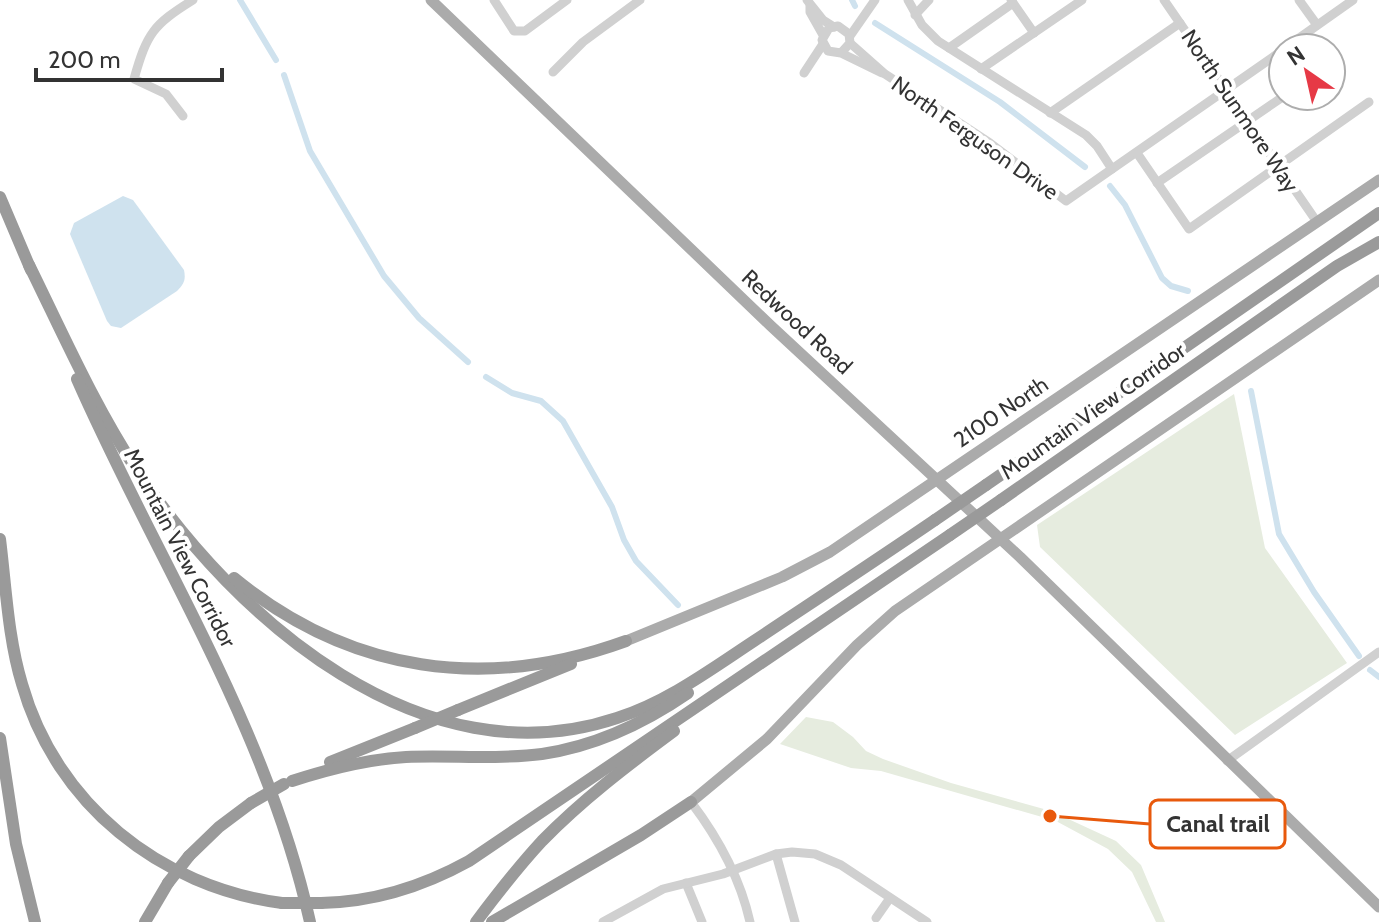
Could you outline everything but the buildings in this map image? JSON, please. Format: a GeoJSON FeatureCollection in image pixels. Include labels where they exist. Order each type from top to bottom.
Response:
{"type":"FeatureCollection","features":[{"type":"Feature","properties":{"kind":"highway","name":"Mountain View Corridor"},"geometry":{"type":"LineString","coordinates":[[0,197],[108,450],[254,745],[285,828],[310,922]]}},
{"type":"Feature","properties":{"kind":"highway","name":"Mountain View Corridor"},"geometry":{"type":"LineString","coordinates":[[837,586],[1379,213]]}},
{"type":"Feature","properties":{"kind":"highway","name":"Mountain View Corridor"},"geometry":{"type":"LineString","coordinates":[[832,615],[1337,266],[1379,242]]}},
{"type":"Feature","properties":{"kind":"highway"},"geometry":{"type":"LineString","coordinates":[[29,265],[112,429],[163,507],[194,546],[243,597],[293,639],[327,664],[412,712],[451,725],[493,732],[561,731],[602,723],[678,690],[837,586]]}},
{"type":"Feature","properties":{"kind":"highway"},"geometry":{"type":"LineString","coordinates":[[163,507],[206,553],[258,597],[316,632],[371,654],[427,666],[491,669],[570,658],[626,641]]}},
{"type":"Feature","properties":{"kind":"highway"},"geometry":{"type":"LineString","coordinates":[[0,539],[14,649],[24,690],[44,739],[76,789],[117,832],[169,868],[226,891],[282,903],[349,902],[391,894],[456,868],[832,615]]}},
{"type":"Feature","properties":{"kind":"highway"},"geometry":{"type":"LineString","coordinates":[[288,782],[344,765],[375,760],[525,756],[558,751],[606,737],[664,710],[837,586]]}},
{"type":"Feature","properties":{"kind":"highway"},"geometry":{"type":"LineString","coordinates":[[476,922],[530,855],[585,800],[832,615]]}},
{"type":"Feature","properties":{"kind":"highway"},"geometry":{"type":"LineString","coordinates":[[145,922],[168,883],[189,856],[219,827],[251,803],[288,782],[626,641]]}},
{"type":"Feature","properties":{"kind":"highway"},"geometry":{"type":"LineString","coordinates":[[0,738],[16,844],[35,922]]}},
{"type":"Feature","properties":{"kind":"highway"},"geometry":{"type":"LineString","coordinates":[[492,922],[633,840],[691,802]]}},
{"type":"Feature","properties":{"kind":"main road","name":"Redwood Road"},"geometry":{"type":"LineString","coordinates":[[431,0],[771,326],[1001,539],[1379,907]]}},
{"type":"Feature","properties":{"kind":"main road","name":"2100 North"},"geometry":{"type":"LineString","coordinates":[[626,641],[766,584],[846,542],[1379,180]]}},
{"type":"Feature","properties":{"kind":"main road"},"geometry":{"type":"LineString","coordinates":[[691,802],[767,739],[884,620],[1379,280]]}},
{"type":"Feature","properties":{"kind":"street"},"geometry":{"type":"LineString","coordinates":[[183,116],[166,94],[134,79],[150,33],[193,0]]}},
{"type":"Feature","properties":{"kind":"street"},"geometry":{"type":"LineString","coordinates":[[494,0],[514,31],[525,31],[567,0]]}},
{"type":"Feature","properties":{"kind":"street"},"geometry":{"type":"LineString","coordinates":[[553,72],[626,4],[640,0]]}},
{"type":"Feature","properties":{"kind":"street"},"geometry":{"type":"LineString","coordinates":[[844,33],[823,40],[804,73],[837,53],[844,33],[874,0]]}},
{"type":"Feature","properties":{"kind":"street"},"geometry":{"type":"LineString","coordinates":[[908,0],[929,34],[1090,138],[1112,169],[1267,61]]}},
{"type":"Feature","properties":{"kind":"street"},"geometry":{"type":"LineString","coordinates":[[915,15],[929,0]]}},
{"type":"Feature","properties":{"kind":"street"},"geometry":{"type":"LineString","coordinates":[[981,69],[1082,0]]}},
{"type":"Feature","properties":{"kind":"street","name":"North Sunmore Way"},"geometry":{"type":"LineString","coordinates":[[1164,0],[1317,222]]}},
{"type":"Feature","properties":{"kind":"street"},"geometry":{"type":"LineString","coordinates":[[1299,0],[1317,25]]}},
{"type":"Feature","properties":{"kind":"street"},"geometry":{"type":"LineString","coordinates":[[1307,32],[1353,0]]}},
{"type":"Feature","properties":{"kind":"street","name":"North Ferguson Drive"},"geometry":{"type":"LineString","coordinates":[[808,2],[823,20],[844,33],[885,74]]}},
{"type":"Feature","properties":{"kind":"street","name":"North Ferguson Drive"},"geometry":{"type":"LineString","coordinates":[[808,2],[823,40],[837,53],[885,74],[990,143],[1066,201],[1112,169]]}},
{"type":"Feature","properties":{"kind":"street"},"geometry":{"type":"LineString","coordinates":[[949,48],[1012,2],[1034,33]]}},
{"type":"Feature","properties":{"kind":"street"},"geometry":{"type":"LineString","coordinates":[[1050,113],[1180,23]]}},
{"type":"Feature","properties":{"kind":"street"},"geometry":{"type":"LineString","coordinates":[[1137,153],[1189,229],[1369,102]]}},
{"type":"Feature","properties":{"kind":"street"},"geometry":{"type":"LineString","coordinates":[[1157,183],[1267,107]]}},
{"type":"Feature","properties":{"kind":"street"},"geometry":{"type":"LineString","coordinates":[[1227,761],[1379,652]]}},
{"type":"Feature","properties":{"kind":"street"},"geometry":{"type":"LineString","coordinates":[[691,802],[734,870],[750,922]]}},
{"type":"Feature","properties":{"kind":"street"},"geometry":{"type":"LineString","coordinates":[[603,922],[655,892],[734,870],[776,854],[800,852],[823,857],[852,871],[927,922]]}},
{"type":"Feature","properties":{"kind":"street"},"geometry":{"type":"LineString","coordinates":[[776,854],[795,922]]}},
{"type":"Feature","properties":{"kind":"street"},"geometry":{"type":"LineString","coordinates":[[686,883],[702,922]]}},
{"type":"Feature","properties":{"kind":"street"},"geometry":{"type":"LineString","coordinates":[[876,918],[890,898]]}},
{"type":"Feature","properties":{"kind":"shaded area"},"geometry":{"type":"Polygon","coordinates":[[[1234,394],[1265,548],[1347,663],[1235,735],[1040,547],[1037,525],[1234,394]]]}},
{"type":"Feature","properties":{"kind":"shaded area"},"geometry":{"type":"Polygon","coordinates":[[[806,717],[833,722],[866,751],[883,759],[951,783],[1051,811],[1116,841],[1141,865],[1165,922],[1156,922],[1132,872],[1108,849],[1056,821],[881,771],[851,768],[780,744],[806,717]]]}},
{"type":"Feature","properties":{"kind":"water"},"geometry":{"type":"Polygon","coordinates":[[[123,196],[133,200],[184,270],[185,277],[177,291],[121,328],[111,326],[107,321],[70,234],[74,223],[123,196]]]}},
{"type":"Feature","properties":{"kind":"waterway"},"geometry":{"type":"LineString","coordinates":[[240,0],[276,60]]}},
{"type":"Feature","properties":{"kind":"waterway"},"geometry":{"type":"LineString","coordinates":[[852,0],[855,6]]}},
{"type":"Feature","properties":{"kind":"waterway"},"geometry":{"type":"LineString","coordinates":[[875,23],[1000,102],[1085,167]]}},
{"type":"Feature","properties":{"kind":"waterway"},"geometry":{"type":"LineString","coordinates":[[284,75],[310,151],[384,276],[419,318],[468,362]]}},
{"type":"Feature","properties":{"kind":"waterway"},"geometry":{"type":"LineString","coordinates":[[1110,186],[1125,205],[1162,278],[1171,286],[1188,291]]}},
{"type":"Feature","properties":{"kind":"waterway"},"geometry":{"type":"LineString","coordinates":[[486,377],[512,393],[541,401],[563,421],[612,507],[624,540],[636,561],[678,605]]}},
{"type":"Feature","properties":{"kind":"waterway"},"geometry":{"type":"LineString","coordinates":[[1251,391],[1279,534],[1314,592],[1359,656]]}},
{"type":"Feature","properties":{"kind":"waterway"},"geometry":{"type":"LineString","coordinates":[[1370,670],[1379,677]]}},
{"type":"Feature","properties":{"kind":"place","name":"Canal trail"},"geometry":{"type":"Point","coordinates":[1050,816]}}]}
